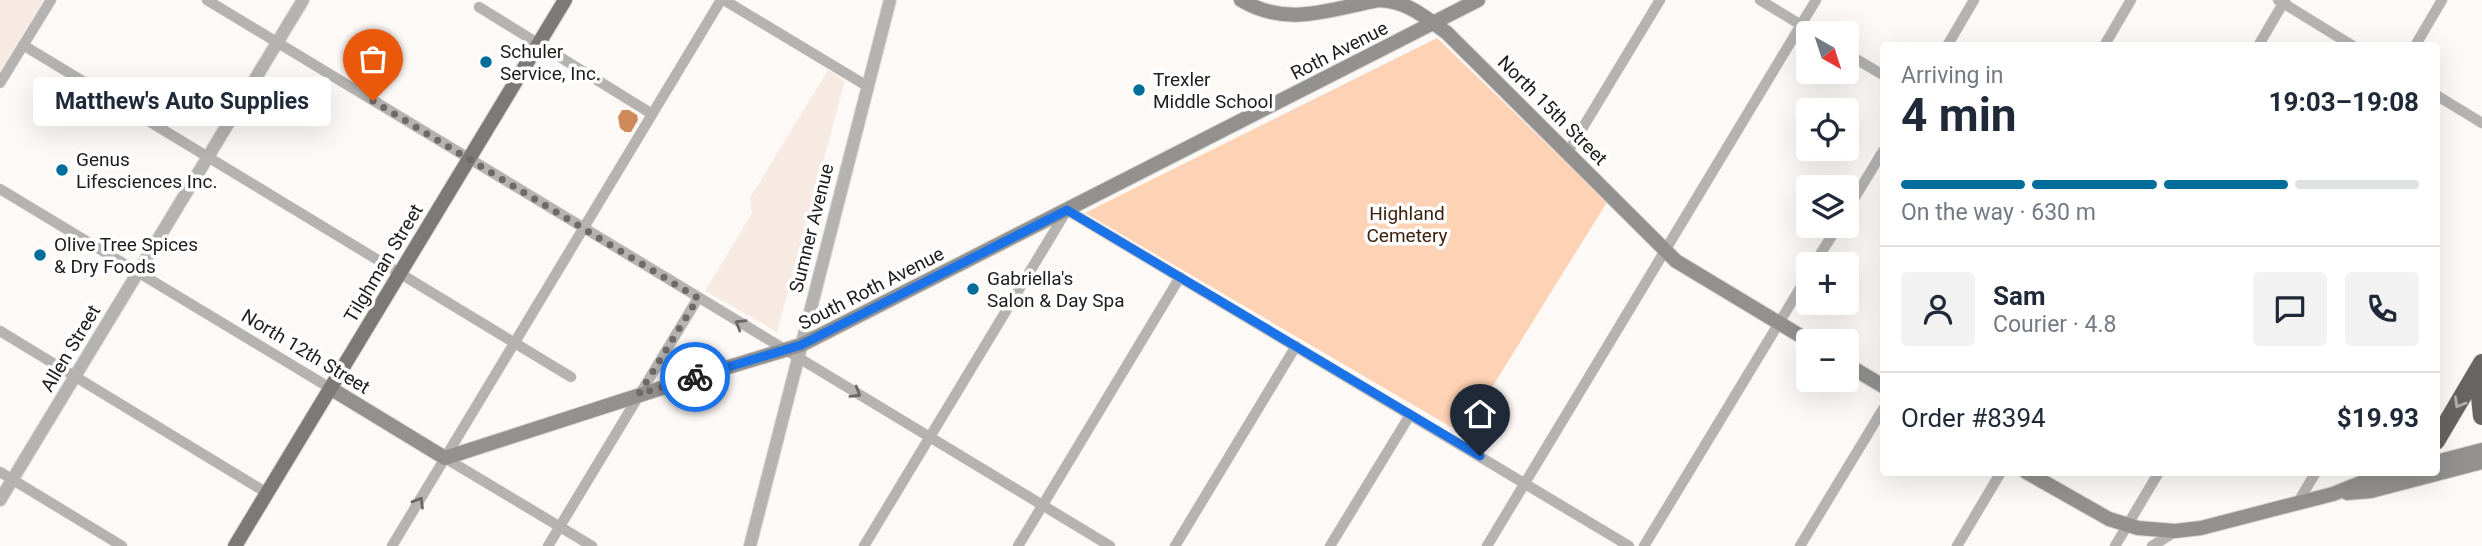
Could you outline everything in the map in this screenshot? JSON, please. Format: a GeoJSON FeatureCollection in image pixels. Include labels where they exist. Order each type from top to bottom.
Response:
{"type":"FeatureCollection","features":[{"type":"Feature","properties":{"kind":"highway"},"geometry":{"type":"LineString","coordinates":[[2440,434],[2482,363]]}},
{"type":"Feature","properties":{"kind":"highway"},"geometry":{"type":"LineString","coordinates":[[2482,377],[2482,416]]}},
{"type":"Feature","properties":{"kind":"main road","name":"Tilghman Street"},"geometry":{"type":"LineString","coordinates":[[235,546],[565,0]]}},
{"type":"Feature","properties":{"kind":"main road","name":"North 15th Street"},"geometry":{"type":"LineString","coordinates":[[1241,0],[1264,11],[1289,16],[1304,16],[1380,0],[1411,8],[1447,33],[1676,261],[1796,333]]}},
{"type":"Feature","properties":{"kind":"main road","name":"Roth Avenue"},"geometry":{"type":"LineString","coordinates":[[1067,210],[1478,0]]}},
{"type":"Feature","properties":{"kind":"main road","name":"South Roth Avenue"},"geometry":{"type":"LineString","coordinates":[[445,458],[782,349],[800,352],[1067,210]]}},
{"type":"Feature","properties":{"kind":"main road"},"geometry":{"type":"LineString","coordinates":[[1859,372],[1880,384]]}},
{"type":"Feature","properties":{"kind":"main road","name":"North 12th Street"},"geometry":{"type":"LineString","coordinates":[[330,388],[445,458]]}},
{"type":"Feature","properties":{"kind":"main road"},"geometry":{"type":"LineString","coordinates":[[2440,461],[2482,450]]}},
{"type":"Feature","properties":{"kind":"main road"},"geometry":{"type":"LineString","coordinates":[[2440,473],[2482,462]]}},
{"type":"Feature","properties":{"kind":"main road"},"geometry":{"type":"LineString","coordinates":[[2033,476],[2097,514],[2127,526],[2175,531],[2201,528],[2333,494],[2371,491],[2428,476]]}},
{"type":"Feature","properties":{"kind":"main road"},"geometry":{"type":"LineString","coordinates":[[2333,494],[2382,476]]}},
{"type":"Feature","properties":{"kind":"street"},"geometry":{"type":"LineString","coordinates":[[0,83],[51,0]]}},
{"type":"Feature","properties":{"kind":"street"},"geometry":{"type":"LineString","coordinates":[[207,0],[782,349]]}},
{"type":"Feature","properties":{"kind":"street","name":"Allen Street"},"geometry":{"type":"LineString","coordinates":[[0,500],[303,0]]}},
{"type":"Feature","properties":{"kind":"street"},"geometry":{"type":"LineString","coordinates":[[392,546],[513,342],[723,0],[867,86]]}},
{"type":"Feature","properties":{"kind":"street","name":"Sumner Avenue"},"geometry":{"type":"LineString","coordinates":[[750,546],[890,0]]}},
{"type":"Feature","properties":{"kind":"street"},"geometry":{"type":"LineString","coordinates":[[1568,152],[1660,0]]}},
{"type":"Feature","properties":{"kind":"street"},"geometry":{"type":"LineString","coordinates":[[1760,0],[1796,22]]}},
{"type":"Feature","properties":{"kind":"street"},"geometry":{"type":"LineString","coordinates":[[1803,21],[1816,0]]}},
{"type":"Feature","properties":{"kind":"street"},"geometry":{"type":"LineString","coordinates":[[1949,42],[1974,0]]}},
{"type":"Feature","properties":{"kind":"street"},"geometry":{"type":"LineString","coordinates":[[2106,42],[2131,0]]}},
{"type":"Feature","properties":{"kind":"street"},"geometry":{"type":"LineString","coordinates":[[2417,42],[2442,0]]}},
{"type":"Feature","properties":{"kind":"street"},"geometry":{"type":"LineString","coordinates":[[2260,42],[2282,1],[2347,42]]}},
{"type":"Feature","properties":{"kind":"street"},"geometry":{"type":"LineString","coordinates":[[479,7],[652,114]]}},
{"type":"Feature","properties":{"kind":"street"},"geometry":{"type":"LineString","coordinates":[[1487,546],[1796,33]]}},
{"type":"Feature","properties":{"kind":"street"},"geometry":{"type":"LineString","coordinates":[[23,46],[571,377]]}},
{"type":"Feature","properties":{"kind":"street"},"geometry":{"type":"LineString","coordinates":[[1859,61],[1880,73]]}},
{"type":"Feature","properties":{"kind":"street"},"geometry":{"type":"LineString","coordinates":[[2440,97],[2482,123]]}},
{"type":"Feature","properties":{"kind":"street"},"geometry":{"type":"LineString","coordinates":[[1859,191],[1880,156]]}},
{"type":"Feature","properties":{"kind":"street","name":"North 12th Street"},"geometry":{"type":"LineString","coordinates":[[0,189],[330,388]]}},
{"type":"Feature","properties":{"kind":"street"},"geometry":{"type":"LineString","coordinates":[[864,546],[1067,210],[1629,546]]}},
{"type":"Feature","properties":{"kind":"street"},"geometry":{"type":"LineString","coordinates":[[1018,546],[1180,277]]}},
{"type":"Feature","properties":{"kind":"street"},"geometry":{"type":"LineString","coordinates":[[1644,546],[1796,295]]}},
{"type":"Feature","properties":{"kind":"street"},"geometry":{"type":"LineString","coordinates":[[548,546],[698,298]]}},
{"type":"Feature","properties":{"kind":"street"},"geometry":{"type":"LineString","coordinates":[[0,331],[267,493]]}},
{"type":"Feature","properties":{"kind":"street"},"geometry":{"type":"LineString","coordinates":[[1175,546],[1296,346]]}},
{"type":"Feature","properties":{"kind":"street"},"geometry":{"type":"LineString","coordinates":[[800,352],[930,437],[1110,546]]}},
{"type":"Feature","properties":{"kind":"street"},"geometry":{"type":"LineString","coordinates":[[1800,546],[1880,414]]}},
{"type":"Feature","properties":{"kind":"street"},"geometry":{"type":"LineString","coordinates":[[1330,546],[1410,415]]}},
{"type":"Feature","properties":{"kind":"street","name":"North 12th Street"},"geometry":{"type":"LineString","coordinates":[[445,458],[592,546]]}},
{"type":"Feature","properties":{"kind":"street"},"geometry":{"type":"LineString","coordinates":[[0,472],[121,546]]}},
{"type":"Feature","properties":{"kind":"street"},"geometry":{"type":"LineString","coordinates":[[1957,546],[1999,476]]}},
{"type":"Feature","properties":{"kind":"street"},"geometry":{"type":"LineString","coordinates":[[2115,546],[2157,476]]}},
{"type":"Feature","properties":{"kind":"street"},"geometry":{"type":"LineString","coordinates":[[2298,502],[2314,476]]}},
{"type":"Feature","properties":{"kind":"street"},"geometry":{"type":"LineString","coordinates":[[2152,546],[2175,531]]}},
{"type":"Feature","properties":{"kind":"shaded area"},"geometry":{"type":"Polygon","coordinates":[[[0,0],[44,0],[0,72],[0,0]]]}},
{"type":"Feature","properties":{"kind":"shaded area"},"geometry":{"type":"Polygon","coordinates":[[[828,70],[845,81],[777,332],[705,291],[752,213],[750,198],[828,70]]]}},
{"type":"Feature","properties":{"kind":"shaded area"},"geometry":{"type":"Polygon","coordinates":[[[622,110],[629,110],[637,115],[638,120],[631,132],[620,128],[618,117],[622,110]]]}},
{"type":"Feature","properties":{"kind":"green space","name":"Highland Cemetery"},"geometry":{"type":"Polygon","coordinates":[[[1437,38],[1607,202],[1463,434],[1085,213],[1437,38]]]}},
{"type":"Feature","properties":{"kind":"way so far"},"geometry":{"type":"LineString","coordinates":[[373,101],[698,298],[639,394],[695,377]]}},
{"type":"Feature","properties":{"kind":"place","name":"Schuler Service, Inc."},"geometry":{"type":"Point","coordinates":[486,62]}},
{"type":"Feature","properties":{"kind":"place","name":"Trexler Middle School"},"geometry":{"type":"Point","coordinates":[1139,90]}},
{"type":"Feature","properties":{"kind":"place","name":"Matthew's Auto Supplies"},"geometry":{"type":"Point","coordinates":[373,101]}},
{"type":"Feature","properties":{"kind":"place","name":"Genus Lifesciences Inc."},"geometry":{"type":"Point","coordinates":[62,170]}},
{"type":"Feature","properties":{"kind":"place","name":"Olive Tree Spices & Dry Foods"},"geometry":{"type":"Point","coordinates":[40,255]}},
{"type":"Feature","properties":{"kind":"place","name":"Gabriella's Salon & Day Spa"},"geometry":{"type":"Point","coordinates":[973,289]}},
{"type":"Feature","properties":{"kind":"route"},"geometry":{"type":"LineString","coordinates":[[695,377],[801,345],[1067,210],[1480,456]]}}]}
